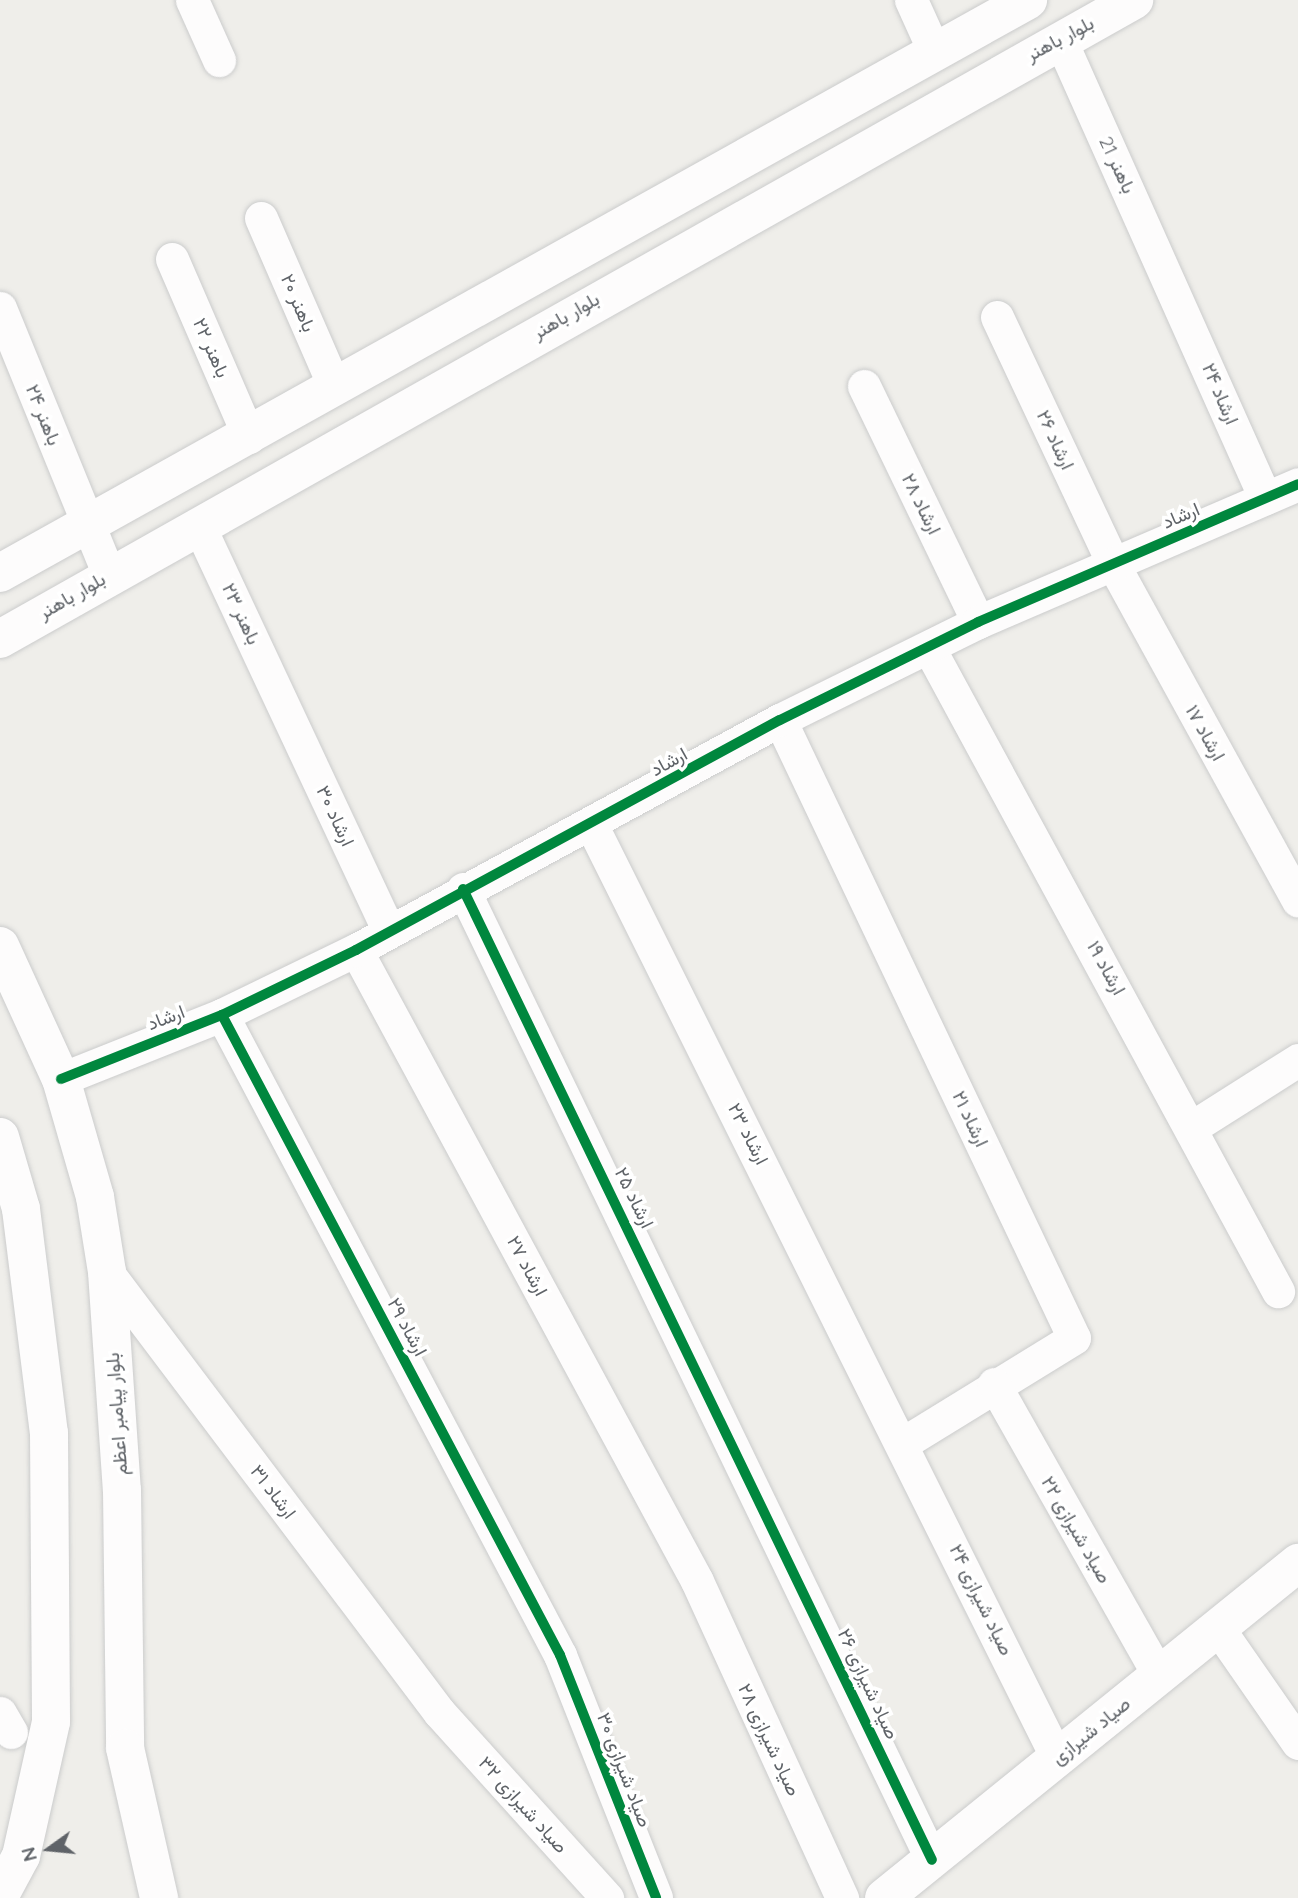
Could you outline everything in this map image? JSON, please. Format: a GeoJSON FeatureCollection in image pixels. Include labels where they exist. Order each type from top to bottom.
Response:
{"type":"FeatureCollection","features":[{"type":"Feature","properties":{"kind":"main road"},"geometry":{"type":"LineString","coordinates":[[0,573],[86,522],[249,437],[1028,0]]}},
{"type":"Feature","properties":{"kind":"main road","name":"بلوار باهنر"},"geometry":{"type":"LineString","coordinates":[[0,639],[1060,39],[1134,0]]}},
{"type":"Feature","properties":{"kind":"main road","name":"بلوار پیامبر اعظم"},"geometry":{"type":"LineString","coordinates":[[0,946],[61,1079],[95,1197],[107,1272],[122,1490],[125,1748],[159,1898]]}},
{"type":"Feature","properties":{"kind":"main road"},"geometry":{"type":"LineString","coordinates":[[0,1138],[21,1209],[49,1433],[51,1709],[21,1856],[0,1895]]}},
{"type":"Feature","properties":{"kind":"main road","name":"صیاد شیرازی"},"geometry":{"type":"LineString","coordinates":[[884,1898],[1298,1563]]}},
{"type":"Feature","properties":{"kind":"street"},"geometry":{"type":"LineString","coordinates":[[192,0],[219,60]]}},
{"type":"Feature","properties":{"kind":"street"},"geometry":{"type":"LineString","coordinates":[[911,0],[934,51]]}},
{"type":"Feature","properties":{"kind":"street","name":"باهنر 21"},"geometry":{"type":"LineString","coordinates":[[1060,39],[1175,290]]}},
{"type":"Feature","properties":{"kind":"street","name":"باهنر ۲۰"},"geometry":{"type":"LineString","coordinates":[[261,218],[335,388]]}},
{"type":"Feature","properties":{"kind":"street","name":"باهنر ۲۲"},"geometry":{"type":"LineString","coordinates":[[172,259],[249,437]]}},
{"type":"Feature","properties":{"kind":"street","name":"ارشاد ۲۴"},"geometry":{"type":"LineString","coordinates":[[1175,290],[1265,498]]}},
{"type":"Feature","properties":{"kind":"street","name":"باهنر ۲۴"},"geometry":{"type":"LineString","coordinates":[[0,308],[109,575]]}},
{"type":"Feature","properties":{"kind":"street","name":"ارشاد ۲۶"},"geometry":{"type":"LineString","coordinates":[[998,317],[1113,564]]}},
{"type":"Feature","properties":{"kind":"street","name":"ارشاد ۲۸"},"geometry":{"type":"LineString","coordinates":[[864,386],[978,622]]}},
{"type":"Feature","properties":{"kind":"street","name":"ارشاد"},"geometry":{"type":"LineString","coordinates":[[61,1079],[222,1015],[356,950],[463,889],[592,826],[780,720],[978,622],[1298,484]]}},
{"type":"Feature","properties":{"kind":"street","name":"باهنر ۲۳"},"geometry":{"type":"LineString","coordinates":[[200,526],[282,702]]}},
{"type":"Feature","properties":{"kind":"street","name":"ارشاد ۱۷"},"geometry":{"type":"LineString","coordinates":[[1113,564],[1298,901]]}},
{"type":"Feature","properties":{"kind":"street","name":"ارشاد ۱۹"},"geometry":{"type":"LineString","coordinates":[[929,648],[1194,1126],[1278,1292]]}},
{"type":"Feature","properties":{"kind":"street","name":"ارشاد ۳۰"},"geometry":{"type":"LineString","coordinates":[[282,702],[388,930]]}},
{"type":"Feature","properties":{"kind":"street","name":"ارشاد ۲۱"},"geometry":{"type":"LineString","coordinates":[[780,720],[1074,1338],[994,1384],[905,1442]]}},
{"type":"Feature","properties":{"kind":"street","name":"ارشاد ۲۳"},"geometry":{"type":"LineString","coordinates":[[592,826],[905,1442]]}},
{"type":"Feature","properties":{"kind":"street","name":"ارشاد ۲۵"},"geometry":{"type":"LineString","coordinates":[[463,889],[773,1523]]}},
{"type":"Feature","properties":{"kind":"street","name":"ارشاد ۲۷"},"geometry":{"type":"LineString","coordinates":[[356,950],[697,1581]]}},
{"type":"Feature","properties":{"kind":"street","name":"ارشاد ۲۹"},"geometry":{"type":"LineString","coordinates":[[222,1015],[560,1654]]}},
{"type":"Feature","properties":{"kind":"street"},"geometry":{"type":"LineString","coordinates":[[1194,1126],[1298,1060]]}},
{"type":"Feature","properties":{"kind":"street","name":"ارشاد ۳۱"},"geometry":{"type":"LineString","coordinates":[[107,1272],[439,1712]]}},
{"type":"Feature","properties":{"kind":"street","name":"صیاد شیرازی ۲۲"},"geometry":{"type":"LineString","coordinates":[[994,1384],[1159,1676]]}},
{"type":"Feature","properties":{"kind":"street","name":"صیاد شیرازی ۲۴"},"geometry":{"type":"LineString","coordinates":[[905,1442],[1058,1758]]}},
{"type":"Feature","properties":{"kind":"street","name":"صیاد شیرازی ۲۶"},"geometry":{"type":"LineString","coordinates":[[773,1523],[932,1860]]}},
{"type":"Feature","properties":{"kind":"street","name":"صیاد شیرازی ۲۸"},"geometry":{"type":"LineString","coordinates":[[697,1581],[842,1898]]}},
{"type":"Feature","properties":{"kind":"street"},"geometry":{"type":"LineString","coordinates":[[1218,1628],[1298,1743]]}},
{"type":"Feature","properties":{"kind":"street","name":"صیاد شیرازی ۳۰"},"geometry":{"type":"LineString","coordinates":[[560,1654],[656,1898]]}},
{"type":"Feature","properties":{"kind":"street","name":"صیاد شیرازی ۳۲"},"geometry":{"type":"LineString","coordinates":[[439,1712],[607,1898]]}},
{"type":"Feature","properties":{"kind":"cycle path"},"geometry":{"type":"LineString","coordinates":[[61,1079],[222,1015],[356,950],[780,720],[978,622],[1298,484]]}},
{"type":"Feature","properties":{"kind":"cycle path"},"geometry":{"type":"LineString","coordinates":[[463,889],[932,1860]]}},
{"type":"Feature","properties":{"kind":"cycle path"},"geometry":{"type":"LineString","coordinates":[[222,1015],[560,1655],[656,1898]]}}]}
